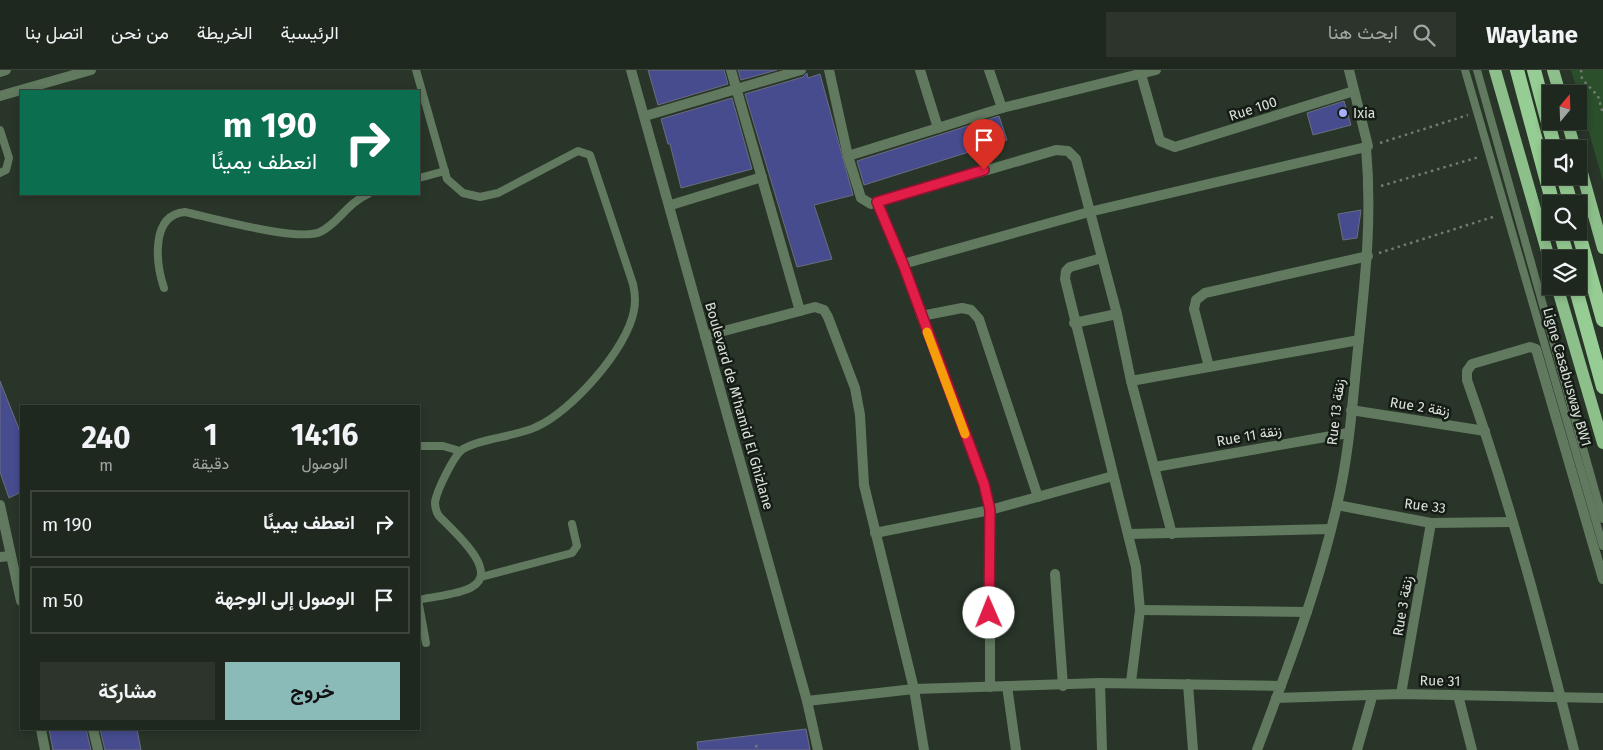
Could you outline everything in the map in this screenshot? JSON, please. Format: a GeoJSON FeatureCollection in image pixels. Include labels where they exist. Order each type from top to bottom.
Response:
{"type":"FeatureCollection","features":[{"type":"Feature","properties":{"kind":"highway"},"geometry":{"type":"LineString","coordinates":[[1517,70],[1551,195]]}},
{"type":"Feature","properties":{"kind":"highway"},"geometry":{"type":"LineString","coordinates":[[1534,70],[1553,140]]}},
{"type":"Feature","properties":{"kind":"highway"},"geometry":{"type":"LineString","coordinates":[[1581,240],[1603,320]]}},
{"type":"Feature","properties":{"kind":"highway"},"geometry":{"type":"LineString","coordinates":[[1577,295],[1603,387]]}},
{"type":"Feature","properties":{"kind":"main road"},"geometry":{"type":"LineString","coordinates":[[1495,70],[1547,250]]}},
{"type":"Feature","properties":{"kind":"main road"},"geometry":{"type":"LineString","coordinates":[[1553,70],[1557,85]]}},
{"type":"Feature","properties":{"kind":"main road"},"geometry":{"type":"LineString","coordinates":[[1585,185],[1603,248]]}},
{"type":"Feature","properties":{"kind":"main road"},"geometry":{"type":"LineString","coordinates":[[1560,295],[1603,443]]}},
{"type":"Feature","properties":{"kind":"street"},"geometry":{"type":"LineString","coordinates":[[0,72],[6,70]]}},
{"type":"Feature","properties":{"kind":"street"},"geometry":{"type":"LineString","coordinates":[[21,90],[91,70]]}},
{"type":"Feature","properties":{"kind":"street","name":"Boulevard de M'hamid El Ghizlane"},"geometry":{"type":"LineString","coordinates":[[631,70],[671,205],[705,336],[807,701],[818,750]]}},
{"type":"Feature","properties":{"kind":"street"},"geometry":{"type":"LineString","coordinates":[[731,70],[800,311]]}},
{"type":"Feature","properties":{"kind":"street"},"geometry":{"type":"LineString","coordinates":[[645,116],[801,70]]}},
{"type":"Feature","properties":{"kind":"street"},"geometry":{"type":"LineString","coordinates":[[829,70],[848,156],[861,198],[871,204],[1061,150],[1068,151],[1076,159],[1117,314],[1131,381],[1156,467],[1172,534]]}},
{"type":"Feature","properties":{"kind":"street"},"geometry":{"type":"LineString","coordinates":[[920,70],[938,128]]}},
{"type":"Feature","properties":{"kind":"street"},"geometry":{"type":"LineString","coordinates":[[989,70],[1002,108]]}},
{"type":"Feature","properties":{"kind":"street"},"geometry":{"type":"LineString","coordinates":[[848,156],[1002,108],[1156,70]]}},
{"type":"Feature","properties":{"kind":"street","name":"Rue 13 زنقة"},"geometry":{"type":"LineString","coordinates":[[1257,750],[1307,612],[1337,505],[1352,410],[1368,256],[1370,190],[1367,147],[1349,70]]}},
{"type":"Feature","properties":{"kind":"street","name":"Rue 100"},"geometry":{"type":"LineString","coordinates":[[1141,74],[1160,141],[1175,147],[1354,91]]}},
{"type":"Feature","properties":{"kind":"street"},"geometry":{"type":"LineString","coordinates":[[0,96],[20,90]]}},
{"type":"Feature","properties":{"kind":"street"},"geometry":{"type":"LineString","coordinates":[[903,264],[1089,212],[1367,147]]}},
{"type":"Feature","properties":{"kind":"street"},"geometry":{"type":"LineString","coordinates":[[671,205],[762,177]]}},
{"type":"Feature","properties":{"kind":"street"},"geometry":{"type":"LineString","coordinates":[[877,202],[903,264],[984,484],[990,510],[990,687]]}},
{"type":"Feature","properties":{"kind":"street"},"geometry":{"type":"LineString","coordinates":[[1209,367],[1194,309],[1196,300],[1205,293],[1368,256]]}},
{"type":"Feature","properties":{"kind":"street"},"geometry":{"type":"LineString","coordinates":[[1102,258],[1070,267],[1066,271],[1065,279],[1074,323],[1136,567],[1140,610],[1131,682]]}},
{"type":"Feature","properties":{"kind":"street"},"geometry":{"type":"LineString","coordinates":[[705,336],[815,308],[824,310],[828,317],[854,388],[860,415],[864,485],[914,689],[924,750]]}},
{"type":"Feature","properties":{"kind":"street"},"geometry":{"type":"LineString","coordinates":[[922,316],[962,308],[971,310],[979,319],[1038,497]]}},
{"type":"Feature","properties":{"kind":"street"},"geometry":{"type":"LineString","coordinates":[[1074,323],[1117,314]]}},
{"type":"Feature","properties":{"kind":"street"},"geometry":{"type":"LineString","coordinates":[[1131,381],[1359,340]]}},
{"type":"Feature","properties":{"kind":"street"},"geometry":{"type":"LineString","coordinates":[[1574,750],[1485,431],[1467,380],[1467,371],[1472,364],[1534,347],[1603,579]]}},
{"type":"Feature","properties":{"kind":"street","name":"Rue 2 زنقة"},"geometry":{"type":"LineString","coordinates":[[1352,410],[1485,431]]}},
{"type":"Feature","properties":{"kind":"street","name":"Rue 11 زنقة"},"geometry":{"type":"LineString","coordinates":[[1156,467],[1348,433]]}},
{"type":"Feature","properties":{"kind":"street"},"geometry":{"type":"LineString","coordinates":[[875,532],[990,510],[1113,476]]}},
{"type":"Feature","properties":{"kind":"street"},"geometry":{"type":"LineString","coordinates":[[0,505],[20,596]]}},
{"type":"Feature","properties":{"kind":"street","name":"Rue 33"},"geometry":{"type":"LineString","coordinates":[[1337,505],[1431,523],[1511,522]]}},
{"type":"Feature","properties":{"kind":"street","name":"Rue 3 زنقة"},"geometry":{"type":"LineString","coordinates":[[1401,694],[1431,523]]}},
{"type":"Feature","properties":{"kind":"street"},"geometry":{"type":"LineString","coordinates":[[1128,534],[1330,529]]}},
{"type":"Feature","properties":{"kind":"street"},"geometry":{"type":"LineString","coordinates":[[0,557],[11,556]]}},
{"type":"Feature","properties":{"kind":"street"},"geometry":{"type":"LineString","coordinates":[[1055,574],[1063,686]]}},
{"type":"Feature","properties":{"kind":"street"},"geometry":{"type":"LineString","coordinates":[[1140,610],[1307,612]]}},
{"type":"Feature","properties":{"kind":"street"},"geometry":{"type":"LineString","coordinates":[[807,701],[914,689],[1063,686],[1131,682],[1281,686]]}},
{"type":"Feature","properties":{"kind":"street"},"geometry":{"type":"LineString","coordinates":[[1100,683],[1102,750]]}},
{"type":"Feature","properties":{"kind":"street"},"geometry":{"type":"LineString","coordinates":[[1188,684],[1193,750]]}},
{"type":"Feature","properties":{"kind":"street"},"geometry":{"type":"LineString","coordinates":[[1007,686],[1016,750]]}},
{"type":"Feature","properties":{"kind":"street","name":"Rue 31"},"geometry":{"type":"LineString","coordinates":[[1276,698],[1372,697],[1401,694],[1603,698]]}},
{"type":"Feature","properties":{"kind":"street"},"geometry":{"type":"LineString","coordinates":[[1458,696],[1472,750]]}},
{"type":"Feature","properties":{"kind":"street"},"geometry":{"type":"LineString","coordinates":[[1357,750],[1372,697]]}},
{"type":"Feature","properties":{"kind":"street"},"geometry":{"type":"LineString","coordinates":[[41,730],[45,750]]}},
{"type":"Feature","properties":{"kind":"street"},"geometry":{"type":"LineString","coordinates":[[93,730],[98,750]]}},
{"type":"Feature","properties":{"kind":"lane"},"geometry":{"type":"LineString","coordinates":[[416,70],[447,179],[457,189],[480,197],[498,193],[573,153],[587,153],[592,158],[635,293],[632,320],[621,342],[595,377],[570,405],[532,429],[470,445],[460,451],[436,499],[435,508],[439,516],[479,561],[481,577]]}},
{"type":"Feature","properties":{"kind":"lane","name":"Ligne Casabusway BW1"},"geometry":{"type":"LineString","coordinates":[[1465,70],[1603,546]]}},
{"type":"Feature","properties":{"kind":"lane","name":"Ligne Casabusway BW1"},"geometry":{"type":"LineString","coordinates":[[1477,70],[1603,519]]}},
{"type":"Feature","properties":{"kind":"lane"},"geometry":{"type":"LineString","coordinates":[[0,130],[9,158],[6,170],[0,173]]}},
{"type":"Feature","properties":{"kind":"lane"},"geometry":{"type":"LineString","coordinates":[[420,178],[445,171]]}},
{"type":"Feature","properties":{"kind":"lane"},"geometry":{"type":"LineString","coordinates":[[164,288],[159,267],[159,242],[164,223],[173,215],[184,212],[306,236],[328,228],[351,204],[366,195]]}},
{"type":"Feature","properties":{"kind":"lane"},"geometry":{"type":"LineString","coordinates":[[420,446],[443,446],[460,451]]}},
{"type":"Feature","properties":{"kind":"lane"},"geometry":{"type":"LineString","coordinates":[[420,600],[468,589],[476,584],[481,577],[574,551],[577,546],[572,524]]}},
{"type":"Feature","properties":{"kind":"lane"},"geometry":{"type":"LineString","coordinates":[[420,610],[426,642]]}},
{"type":"Feature","properties":{"kind":"path"},"geometry":{"type":"LineString","coordinates":[[1580,70],[1582,79],[1598,96],[1603,114]]}},
{"type":"Feature","properties":{"kind":"path"},"geometry":{"type":"LineString","coordinates":[[1367,147],[1477,112]]}},
{"type":"Feature","properties":{"kind":"path"},"geometry":{"type":"LineString","coordinates":[[1370,190],[1489,154]]}},
{"type":"Feature","properties":{"kind":"path"},"geometry":{"type":"LineString","coordinates":[[1368,256],[1506,212]]}},
{"type":"Feature","properties":{"kind":"path"},"geometry":{"type":"LineString","coordinates":[[756,745],[757,750]]}},
{"type":"Feature","properties":{"kind":"green space"},"geometry":{"type":"Polygon","coordinates":[[[1571,70],[1603,70],[1603,181],[1588,129],[1588,85],[1575,85],[1571,70]]]}},
{"type":"Feature","properties":{"kind":"building"},"geometry":{"type":"Polygon","coordinates":[[[648,70],[724,70],[728,84],[658,105],[648,70]]]}},
{"type":"Feature","properties":{"kind":"building"},"geometry":{"type":"Polygon","coordinates":[[[738,70],[777,70],[741,80],[738,70]]]}},
{"type":"Feature","properties":{"kind":"building"},"geometry":{"type":"Polygon","coordinates":[[[807,73],[808,78],[820,74],[853,195],[814,205],[832,259],[797,267],[745,94],[803,77],[807,73]]]}},
{"type":"Feature","properties":{"kind":"building"},"geometry":{"type":"Polygon","coordinates":[[[732,98],[752,169],[681,188],[670,144],[668,144],[661,119],[732,98]]]}},
{"type":"Feature","properties":{"kind":"building"},"geometry":{"type":"Polygon","coordinates":[[[1344,101],[1351,125],[1313,135],[1307,113],[1344,101]]]}},
{"type":"Feature","properties":{"kind":"building"},"geometry":{"type":"Polygon","coordinates":[[[999,116],[1007,140],[864,185],[857,161],[999,116]]]}},
{"type":"Feature","properties":{"kind":"building"},"geometry":{"type":"Polygon","coordinates":[[[1361,210],[1357,238],[1343,240],[1338,214],[1361,210]]]}},
{"type":"Feature","properties":{"kind":"building"},"geometry":{"type":"Polygon","coordinates":[[[0,381],[20,431],[20,492],[9,498],[0,472],[0,381]]]}},
{"type":"Feature","properties":{"kind":"building"},"geometry":{"type":"Polygon","coordinates":[[[806,729],[810,750],[698,750],[697,742],[806,729]]]}},
{"type":"Feature","properties":{"kind":"building"},"geometry":{"type":"Polygon","coordinates":[[[49,730],[86,730],[91,750],[53,750],[49,730]]]}},
{"type":"Feature","properties":{"kind":"building"},"geometry":{"type":"Polygon","coordinates":[[[100,730],[137,730],[141,750],[105,750],[100,730]]]}},
{"type":"Feature","properties":{"kind":"slow traffic"},"geometry":{"type":"LineString","coordinates":[[927,332],[965,434]]}},
{"type":"Feature","properties":{"kind":"place","name":"Ixia"},"geometry":{"type":"Point","coordinates":[1343,113]}},
{"type":"Feature","properties":{"kind":"route"},"geometry":{"type":"LineString","coordinates":[[984,170],[877,202],[903,264],[984,484],[990,510],[989,613]]}}]}
